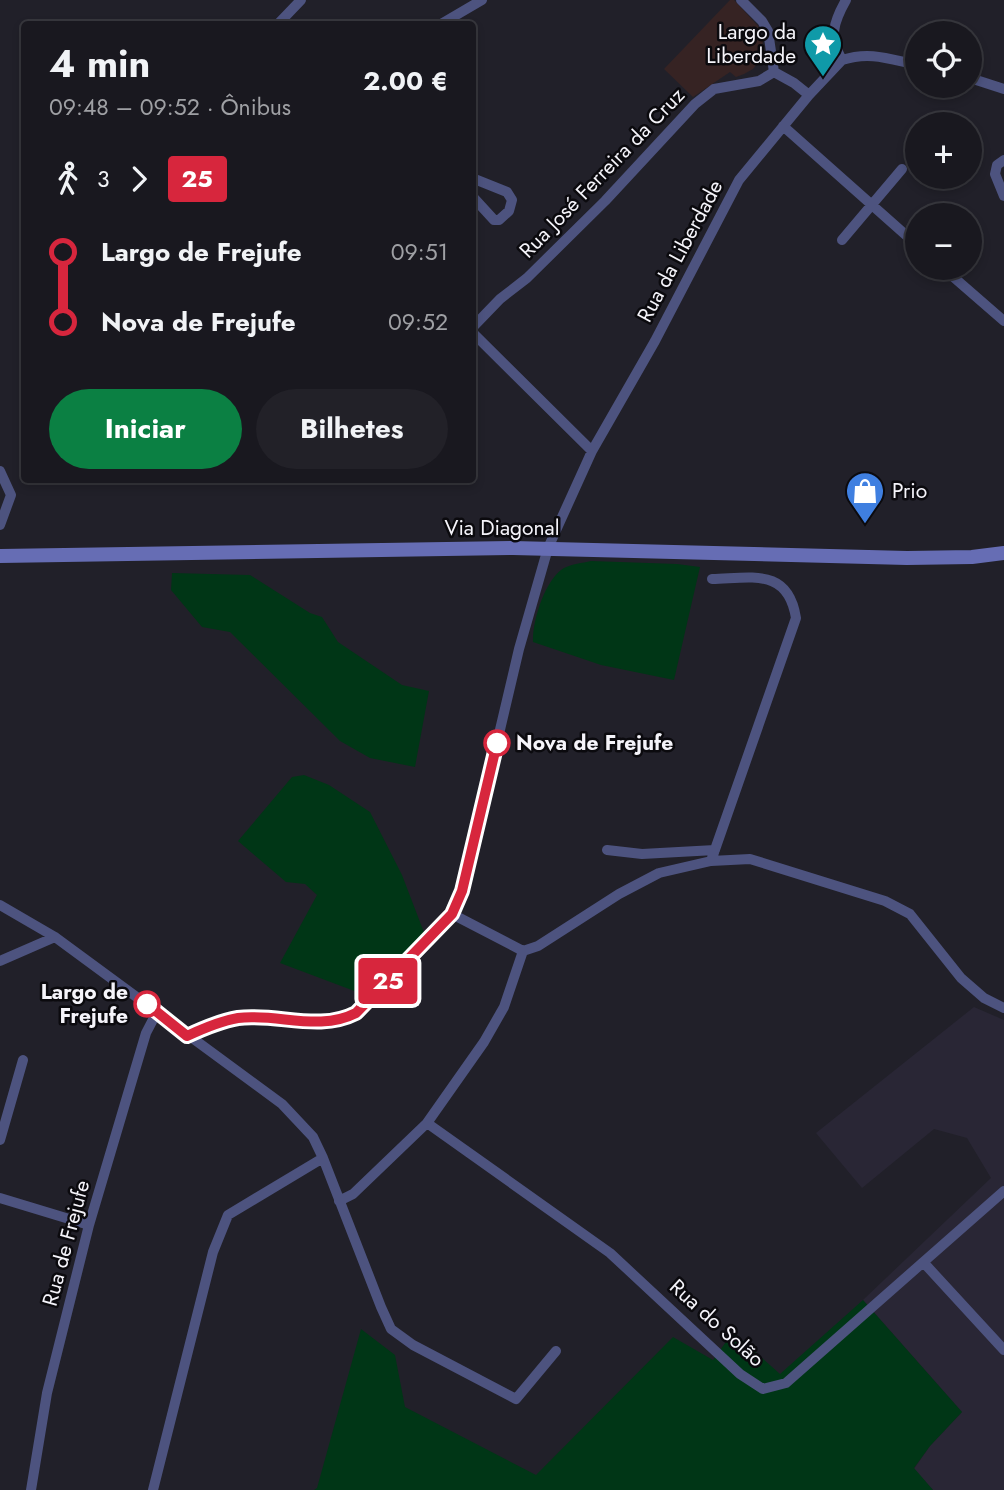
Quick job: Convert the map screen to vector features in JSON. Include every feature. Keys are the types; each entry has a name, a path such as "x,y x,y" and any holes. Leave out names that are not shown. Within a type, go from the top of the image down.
{"main road":[{"name":"Via Diagonal","path":"0,556 548,548 907,558 972,557 1004,553"}],"street":[{"path":"281,21 300,0"},
{"path":"446,21 482,0"},
{"path":"741,0 762,21 768,32 774,72 809,95"},
{"path":"846,0 834,28 834,46 842,60 858,55 905,62"},
{"name":"Rua da Liberdade","path":"452,914 462,891 519,649 548,548 592,451 739,180 809,95 842,60"},
{"name":"Rua José Ferreira da Cruz","path":"476,326 500,299 527,278 606,201 695,104 714,89 759,81 774,72"},
{"path":"982,82 1004,89"},
{"path":"783,126 905,234"},
{"path":"1004,160 997,165 995,174 1004,196"},
{"path":"842,240 902,169"},
{"path":"476,180 507,192 512,200 509,211 499,220 494,220 476,200"},
{"path":"957,280 1004,321"},
{"path":"476,334 592,451"},
{"path":"0,471 11,495 0,524"},
{"path":"710,861 796,618 793,599 781,584 755,578 712,579"},
{"path":"607,850 642,854 715,849"},
{"path":"187,1036 213,1024 240,1018 325,1022 342,1020 356,1013 452,914 523,951 538,946 618,894 659,873 710,861 750,859 885,901 910,914 961,978 984,998 1004,1008"},
{"path":"0,905 55,937 282,1104 313,1137 391,1329 413,1345 516,1399 556,1351"},
{"path":"0,961 55,937"},
{"path":"339,1201 353,1194 427,1123 484,1042 504,1007 523,951"},
{"name":"Rua de Frejufe","path":"31,1490 47,1393 89,1225 146,1034 157,1012"},
{"path":"0,1140 23,1060"},
{"name":"Rua do Solão","path":"427,1123 610,1253 740,1374 763,1389 786,1383 1004,1191"},
{"path":"153,1490 213,1252 228,1215 323,1158"},
{"path":"0,1198 89,1225"},
{"path":"924,1263 1004,1350"}],"shaded area":[{"path":"730,0 734,0 758,26 763,41 759,61 753,69 744,74 736,77 730,72 693,97 664,69"},
{"path":"974,1007 1004,1020 1004,1490 933,1490 914,1469 930,1446 962,1412 863,1300 991,1178 967,1138 934,1129 862,1188 816,1133"}],"green space":[{"path":"591,561 700,567 674,680 601,665 533,642 537,613 551,581 564,568"},
{"path":"172,573 250,575 310,613 322,617 338,642 402,685 429,691 415,767 370,758 340,741 230,632 202,627 171,590"},
{"path":"304,775 329,785 370,812 402,875 425,935 365,995 280,963 317,895 305,884 286,882 238,841 292,777"},
{"path":"863,1300 962,1412 930,1446 914,1468 933,1490 314,1490 317,1488 361,1329 395,1355 405,1407 536,1475 673,1337 713,1360 733,1332 780,1374"}],"bus line":[{"name":"25","path":"147,1004 187,1036 213,1024 240,1018 325,1022 342,1020 356,1013 452,914 462,891 497,743"}],"place":[{"name":"Largo da Liberdade","path":"823,78"},
{"name":"Prio","path":"865,525"},
{"name":"Nova de Frejufe","path":"497,743"},
{"name":"Largo de Frejufe","path":"147,1004"}]}
